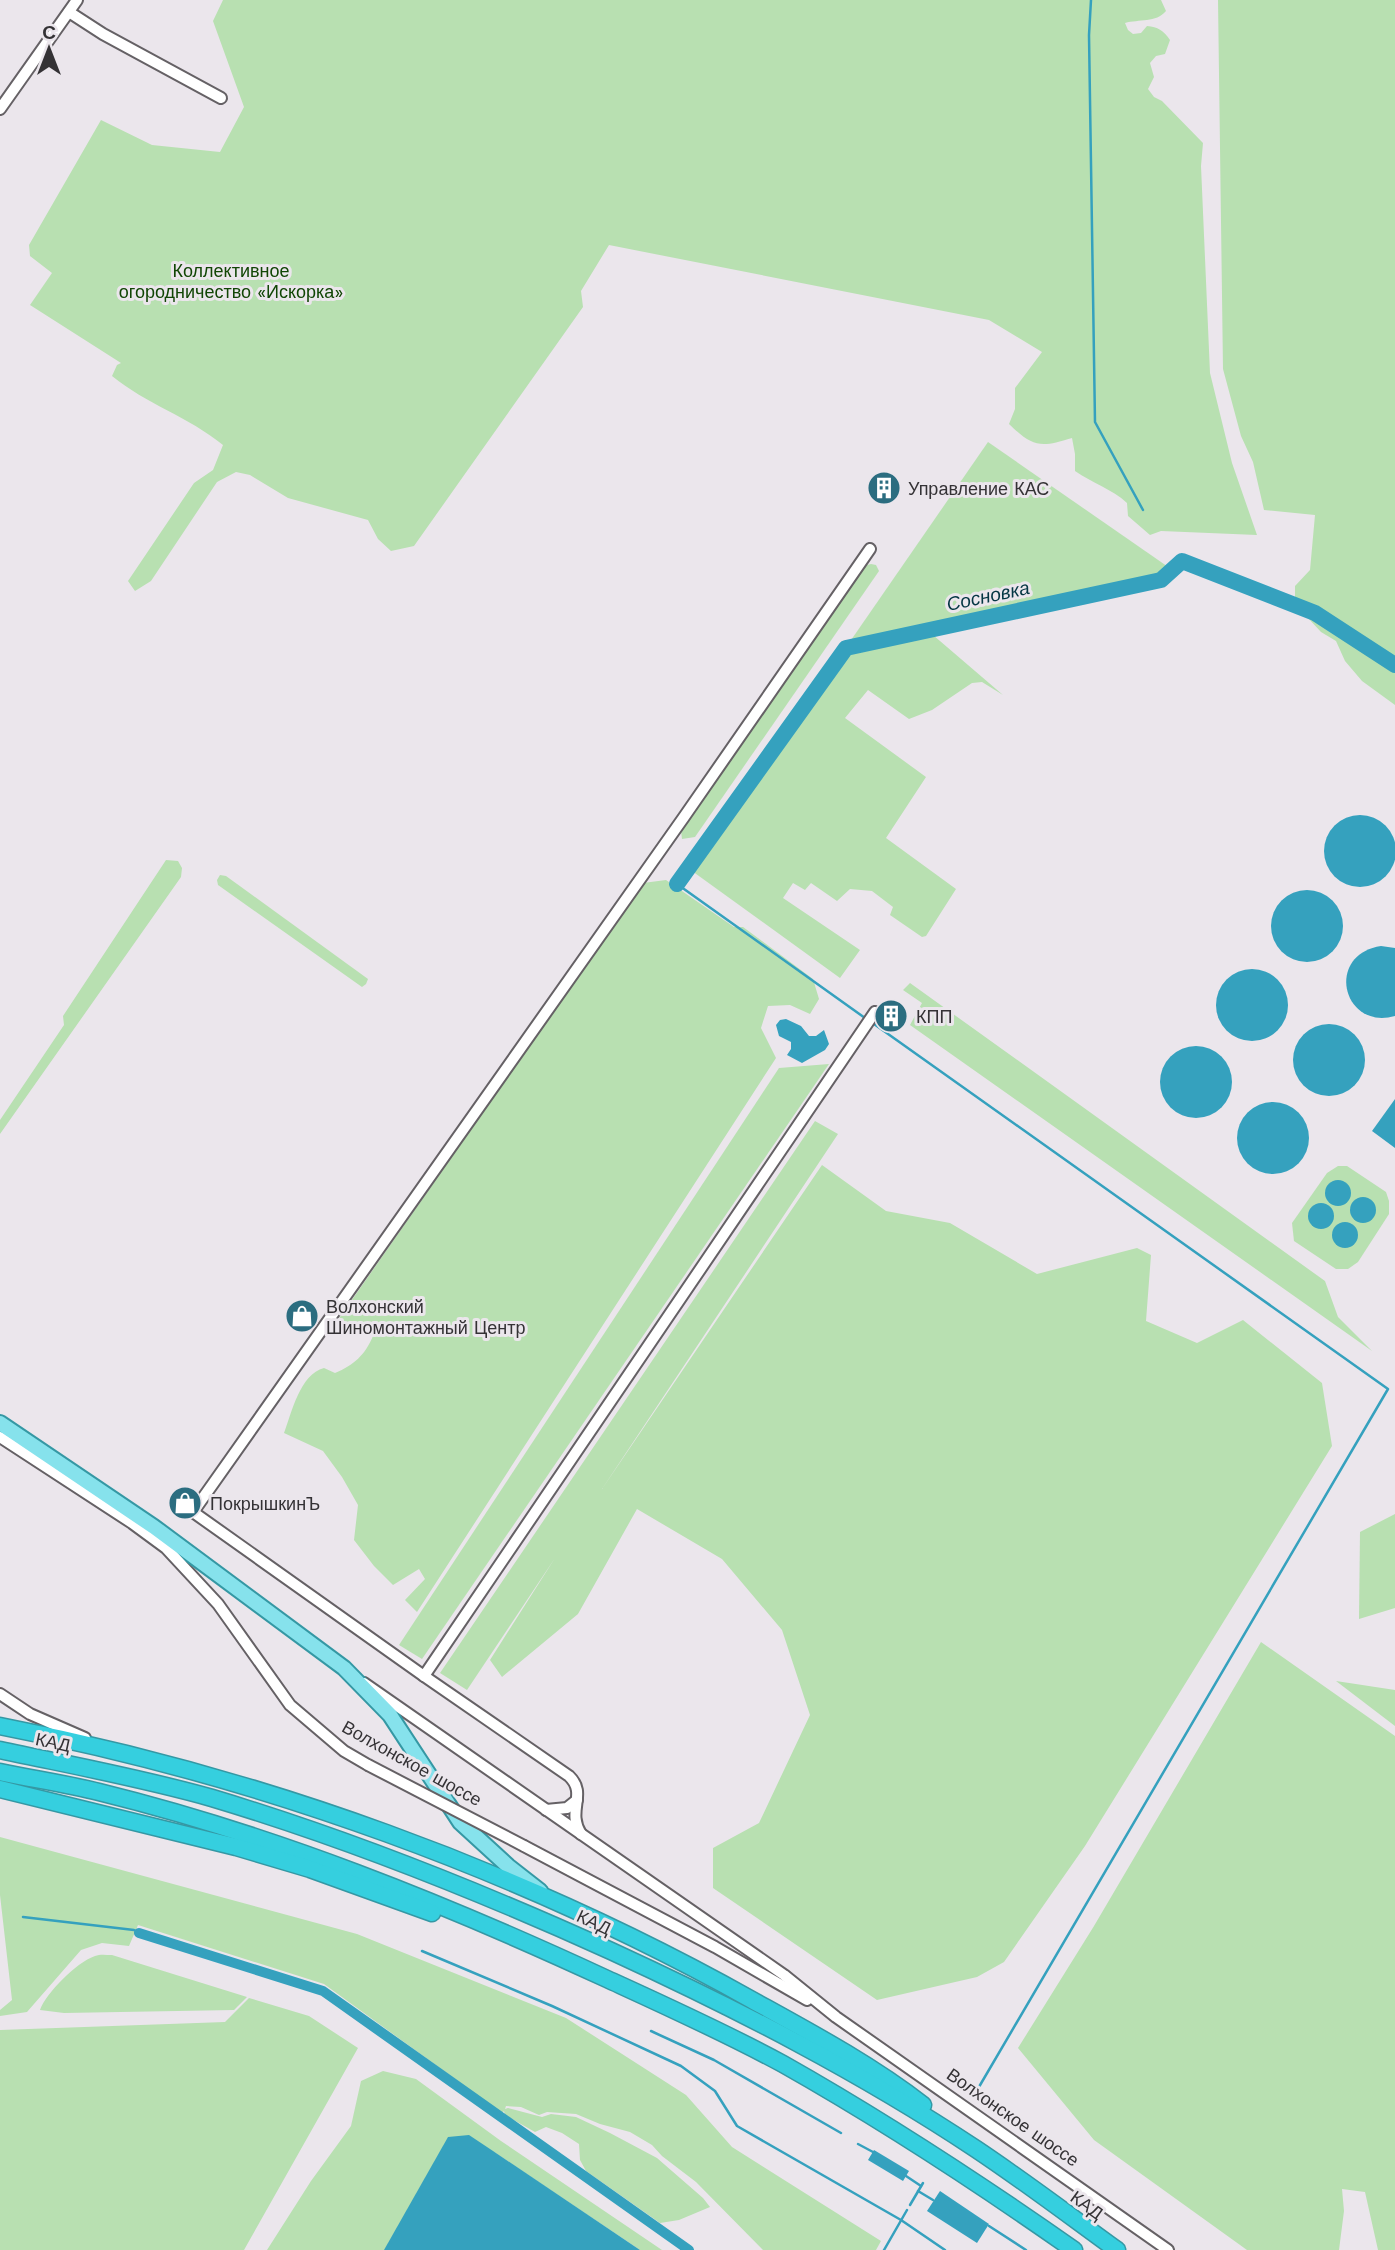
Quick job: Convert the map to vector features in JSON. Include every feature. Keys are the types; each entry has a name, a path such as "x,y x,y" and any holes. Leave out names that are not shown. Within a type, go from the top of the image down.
{"highway":[{"path":"0,1726 117,1751 215,1778 345,1820 430,1851 612,1926 685,1962 809,2032 920,2103 975,2149"},
{"name":"КАД","path":"0,1751 209,1798 373,1852 527,1913 771,2028 975,2149 1117,2250"},
{"path":"0,1772 99,1792 311,1856 352,1870 544,1950 714,2028 783,2064 961,2172 1074,2250"},
{"path":"0,1791 172,1830 310,1869 387,1899 544,1950"}],"main road":[{"name":"Волхонское шоссе","path":"0,1423 154,1527 344,1668"},
{"path":"344,1668 390,1715 460,1822 508,1866 555,1902"}],"street":[{"path":"0,109 78,0"},
{"path":"69,12 103,34 221,98"},
{"path":"581,1834 575,1824 578,1791 569,1776 193,1512 870,549"},
{"path":"424,1676 875,1012"},
{"name":"Волхонское шоссе","path":"0,1437 166,1548 218,1604 290,1705 344,1751 715,1947 836,2017"},
{"name":"Волхонское шоссе","path":"344,1668 784,1975 836,2017 1168,2250"},
{"path":"0,1695 49,1724 117,1751"},
{"path":"546,1810 567,1808 577,1800"}],"green space":[{"name":"Коллективное огородничество «Искорка»","path":"223,0 1161,0 1166,11 1162,15 1125,23 1133,34 1141,33 1147,26 1151,26 1160,30 1170,40 1165,54 1156,56 1150,63 1154,77 1148,89 1203,143 1201,166 1210,373 1232,463 1257,535 1161,531 1150,535 1128,516 1127,503 1075,471 1072,438 1044,444 1031,441 1017,432 1009,424 1015,409 1015,388 1042,352 989,320 609,245 581,291 583,307 414,546 391,551 378,539 368,520 288,498 250,475 236,472 217,482 151,581 135,591 128,581 194,483 213,470 223,445 196,426 125,386 112,376 117,365 121,363 30,305 52,273 30,256 29,245 101,120 152,145 220,152 244,107 213,21"},
{"path":"1218,0 1395,0 1395,705 1362,681 1345,661 1336,641 1321,632 1295,604 1295,586 1310,570 1315,515 1264,510 1253,462 1241,436 1223,369"},
{"path":"988,442 1174,571 849,643"},
{"path":"876,565 879,571 695,837 682,839 681,831 863,566"},
{"path":"933,635 1003,695 982,682 972,683 932,710 909,719 868,690 845,718 926,777 886,838 956,889 926,936 922,937 890,915 893,907 872,891 850,889 837,901 811,883 805,890 793,883 783,898 860,950 840,978 692,871 845,655"},
{"path":"166,860 178,861 182,868 181,877 0,1134 0,1120 64,1025 63,1016"},
{"path":"220,875 226,876 368,979 366,984 362,987 218,885"},
{"path":"666,880 734,927 743,927 813,979 819,999 810,1014 790,1005 768,1006 761,1028 776,1058 417,1612 405,1600 425,1579 419,1569 393,1585 374,1566 354,1540 358,1505 342,1477 323,1451 284,1433 298,1395 309,1378 324,1368 335,1373 348,1367 358,1359 373,1336 354,1334 333,1337 333,1327 643,883"},
{"path":"910,983 1325,1281 1338,1317 1372,1351 910,1025 922,1003 903,990"},
{"path":"829,1064 422,1659 399,1645 779,1068"},
{"path":"815,1121 838,1134 602,1489 822,1165 886,1211 950,1223 1037,1274 1137,1248 1151,1255 1146,1321 1197,1343 1243,1320 1322,1383 1332,1446 1085,1846 1004,1962 977,1977 877,2000 713,1888 713,1848 759,1823 810,1715 782,1630 722,1559 637,1509 578,1614 502,1677 490,1660 555,1558 467,1690 440,1673"},
{"path":"1338,1166 1347,1166 1386,1192 1389,1201 1389,1214 1358,1262 1348,1269 1336,1269 1294,1241 1292,1223 1327,1173"},
{"path":"1395,1514 1395,1608 1359,1619 1360,1532"},
{"path":"1261,1642 1395,1736 1395,2250 1378,2250 1365,2192 1342,2189 1344,2211 1339,2250 1247,2250 1094,2140 1018,2048 1094,1926"},
{"path":"1336,1681 1395,1690 1395,1726"},
{"path":"0,1837 357,1934 566,2018 686,2095 732,2147 881,2241 876,2250 763,2250 696,2182 652,2145 630,2132 576,2114 547,2112 539,2115 521,2107 506,2106 505,2109 542,2117 551,2114 576,2117 610,2133 657,2158 710,2207 679,2220 660,2223 586,2171 580,2160 579,2144 546,2127 535,2132 505,2115 504,2111 502,2113 324,1984 138,1925 129,1946 102,1943 81,1950 27,2012 0,2016 0,2010 12,2000 0,1895"},
{"path":"97,1955 112,1955 247,1997 234,2010 64,2013 40,2010 55,1987 71,1971"},
{"path":"249,1998 309,2016 358,2048 244,2250 0,2250 0,2030 225,2022"},
{"path":"383,2071 416,2079 501,2141 662,2250 640,2250 494,2152 433,2250 267,2250 311,2181 351,2126 361,2081"}],"water":[{"path":"1360,815 1374,818 1386,825 1393,837 1396,851 1393,865 1386,877 1374,884 1360,887 1346,884 1334,877 1327,865 1324,851 1327,837 1334,825 1346,818"},
{"path":"1300,890 1314,890 1333,900 1343,919 1343,933 1333,952 1314,962 1300,962 1281,952 1271,933 1271,919 1281,900"},
{"path":"1381,946 1395,948 1395,1016 1377,1018 1363,1013 1353,1003 1347,990 1347,976 1352,963 1363,952"},
{"path":"1245,969 1259,969 1278,979 1288,998 1288,1012 1278,1031 1259,1041 1245,1041 1226,1031 1216,1012 1216,998 1226,979"},
{"path":"786,1019 801,1026 809,1036 816,1036 824,1030 829,1044 825,1050 802,1063 787,1055 791,1042 779,1036 776,1025 780,1020"},
{"path":"1322,1024 1336,1024 1355,1034 1365,1053 1365,1067 1355,1086 1336,1096 1322,1096 1303,1086 1293,1067 1293,1053 1303,1034"},
{"path":"1189,1046 1203,1046 1222,1056 1232,1075 1232,1089 1222,1108 1203,1118 1189,1118 1170,1108 1160,1089 1160,1075 1170,1056"},
{"path":"1395,1099 1395,1148 1372,1131"},
{"path":"1266,1102 1280,1102 1299,1112 1309,1131 1309,1145 1299,1164 1280,1174 1266,1174 1247,1164 1237,1145 1237,1131 1247,1112"},
{"path":"1338,1180 1347,1184 1351,1193 1347,1202 1338,1206 1329,1202 1325,1193 1329,1184"},
{"path":"1363,1197 1372,1201 1376,1210 1372,1219 1363,1223 1354,1219 1350,1210 1354,1201"},
{"path":"1321,1203 1330,1207 1334,1216 1330,1225 1321,1229 1312,1225 1308,1216 1312,1207"},
{"path":"1345,1222 1354,1226 1358,1235 1354,1244 1345,1248 1336,1244 1332,1235 1336,1226"},
{"path":"469,2135 640,2250 384,2250 448,2137"},
{"path":"874,2150 909,2171 903,2181 868,2160"},
{"path":"940,2191 989,2224 977,2243 927,2211"}],"waterway":[{"path":"1091,0 1089,35 1095,422 1143,510"},
{"name":"Сосновка","path":"677,884 846,648 1161,580 1182,561 1315,613 1395,665"},
{"path":"677,884 865,1018"},
{"path":"874,1024 1388,1389 976,2092"},
{"path":"23,1917 134,1930 139,1933"},
{"path":"139,1933 323,1991 689,2250"},
{"path":"422,1951 552,2006 681,2066 715,2091 737,2126 901,2220 945,2250"},
{"path":"651,2031 714,2060 841,2133"},
{"path":"858,2144 873,2152"},
{"path":"906,2176 921,2186"},
{"path":"910,2205 923,2183"},
{"path":"918,2191 933,2200"},
{"path":"884,2250 907,2210"},
{"path":"989,2226 1026,2250"}],"place":[{"name":"Управление КАС","path":"884,488"},
{"name":"КПП","path":"891,1016"},
{"name":"Волхонский Шиномонтажный Центр","path":"302,1316"},
{"name":"ПокрышкинЪ","path":"185,1503"}]}
